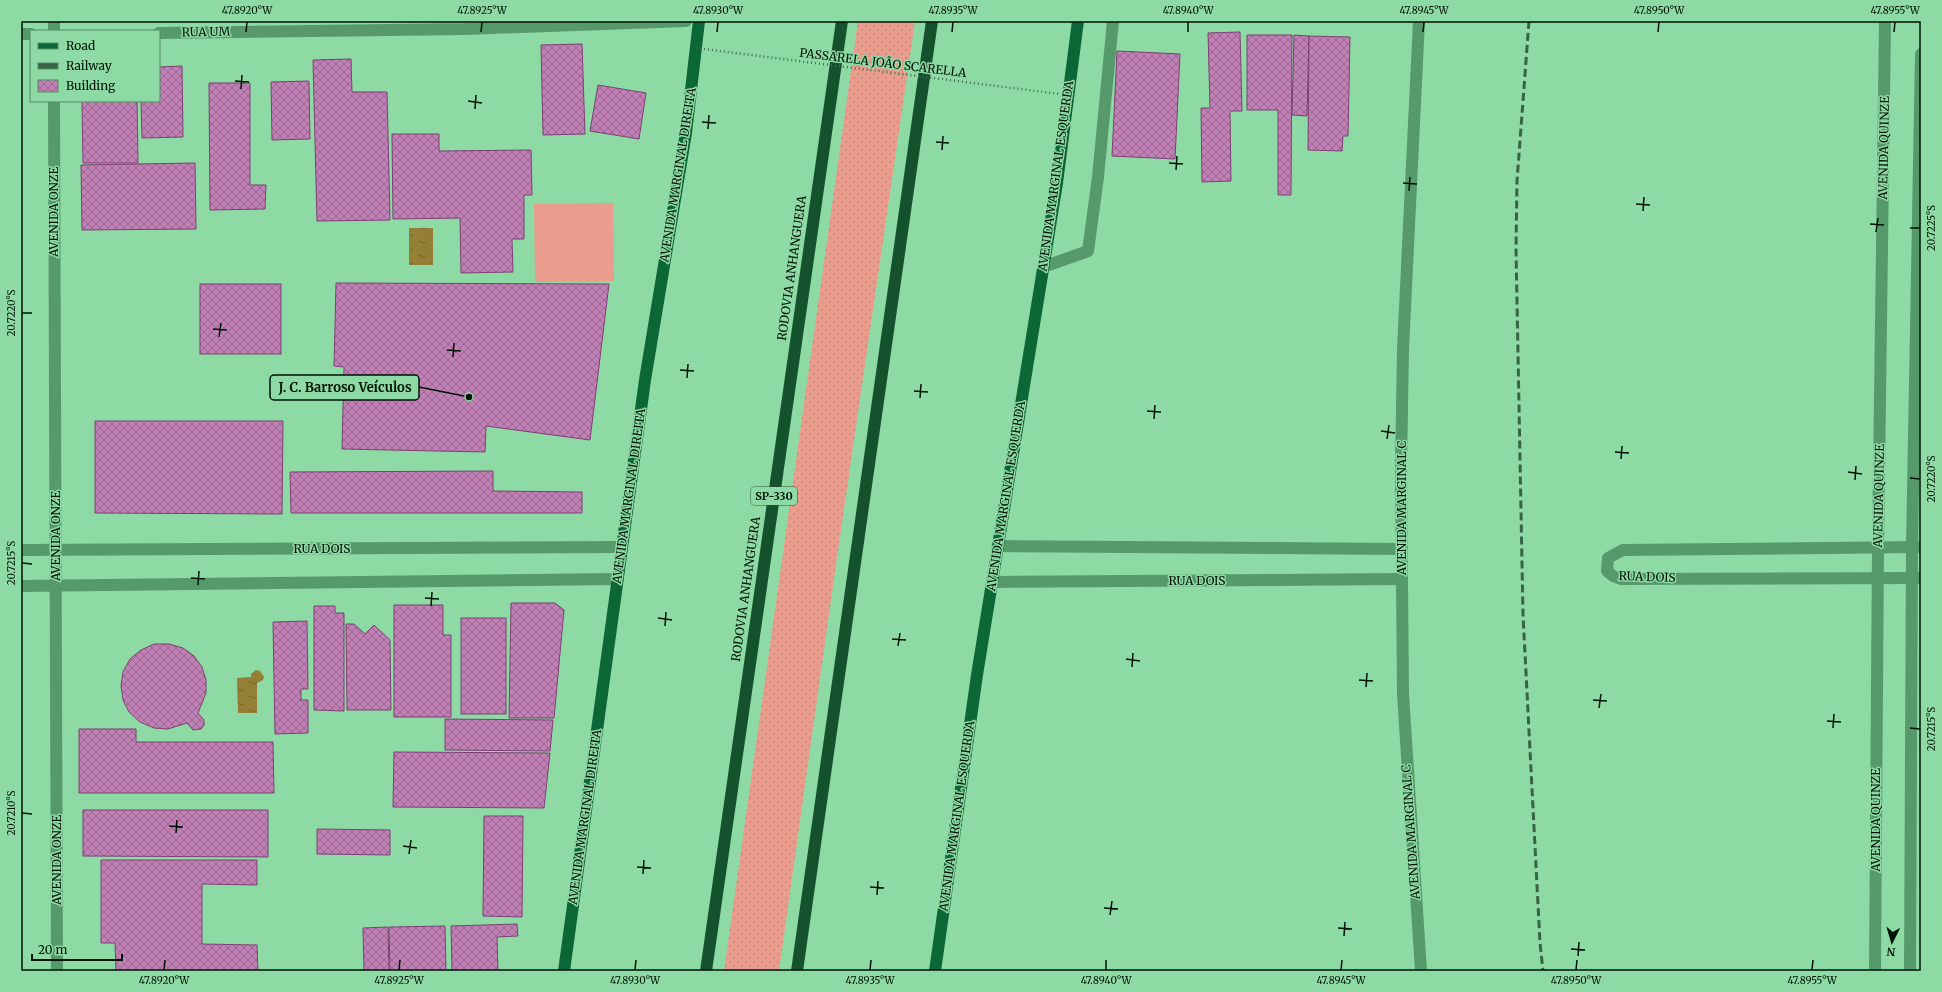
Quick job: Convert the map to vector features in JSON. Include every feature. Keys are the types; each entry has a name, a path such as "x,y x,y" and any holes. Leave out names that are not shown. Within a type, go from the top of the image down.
{"highway":[{"name":"RODOVIA ANHANGUERA","path":"706,971 842,21"},
{"path":"796,971 932,21"}],"main road":[{"name":"AVENIDA MARGINAL DIREITA","path":"564,971 645,380 686,133 699,21"},
{"name":"AVENIDA MARGINAL ESQUERDA","path":"935,971 977,675 1043,267 1078,21"}],"street":[{"name":"RUA UM","path":"160,33 686,21"},
{"path":"1043,267 1088,251 1098,177 1113,21"},
{"name":"AVENIDA MARGINAL C","path":"1419,21 1403,349 1402,579 1403,694 1421,971"},
{"name":"AVENIDA QUINZE","path":"1875,971 1878,548 1885,21"},
{"path":"1910,971 1917,578 1916,547 1921,54"},
{"name":"AVENIDA ONZE","path":"54,102 57,971"},
{"path":"998,546 1402,549"},
{"name":"RUA DOIS","path":"21,550 622,547"},
{"name":"RUA DOIS","path":"1916,547 1623,550 1608,558 1607,565 1608,571 1613,576 1621,579 1917,578"},
{"path":"21,586 618,579"},
{"name":"RUA DOIS","path":"992,582 1402,579"}],"path":[{"name":"PASSARELA JOÃO SCARELLA","path":"696,48 1068,95"}],"shaded area":[{"path":"858,21 915,21 837,557 779,971 724,971"},
{"path":"613,203 614,281 535,282 534,204"}],"water":[{"path":"409,228 433,228 433,265 409,265"},
{"path":"256,670 260,671 264,677 263,680 257,683 257,713 238,713 237,678 251,677 251,674"}],"building":[{"path":"1240,32 1242,111 1230,111 1231,181 1202,182 1201,108 1210,108 1208,33"},
{"path":"1247,35 1292,35 1291,195 1278,195 1278,110 1247,110"},
{"path":"1294,35 1309,36 1307,116 1292,115"},
{"path":"1309,36 1350,37 1348,136 1343,136 1342,151 1308,150"},
{"path":"582,44 585,134 543,135 541,45"},
{"path":"1117,51 1180,54 1175,159 1112,156"},
{"path":"351,59 352,92 387,92 390,220 317,221 313,60"},
{"path":"182,66 183,137 142,138 141,102 160,102 160,67"},
{"path":"309,81 310,139 272,140 271,82"},
{"path":"209,83 250,83 250,185 266,185 265,209 210,210"},
{"path":"598,85 646,93 639,139 590,131"},
{"path":"82,102 137,102 138,163 83,163"},
{"path":"392,134 439,134 439,151 531,150 532,195 524,195 524,239 512,239 513,272 461,273 460,218 393,219"},
{"path":"195,163 196,229 82,230 81,165"},
{"path":"336,283 609,284 590,440 486,426 485,452 342,449 344,367 334,366"},
{"path":"200,284 281,284 281,354 200,354"},
{"path":"95,421 283,421 282,514 95,513"},
{"path":"493,471 493,491 582,492 582,513 291,513 290,472"},
{"path":"511,603 555,603 564,610 554,718 509,718"},
{"path":"394,605 443,605 443,635 451,635 451,717 394,717"},
{"path":"314,606 335,606 335,613 344,613 344,711 314,710"},
{"path":"461,618 506,618 506,714 461,714"},
{"path":"307,621 308,689 301,689 301,700 308,700 308,733 275,734 273,622"},
{"path":"346,624 354,624 365,634 374,625 390,640 391,710 347,710"},
{"path":"154,644 169,644 183,648 194,656 202,667 206,680 206,693 198,713 204,720 204,725 201,729 193,730 187,723 168,729 154,728 140,722 129,712 123,700 121,686 123,672 130,659 141,650"},
{"path":"445,719 553,720 550,751 445,750"},
{"path":"79,729 136,729 136,742 273,742 274,793 79,793"},
{"path":"394,752 550,753 544,808 393,807"},
{"path":"83,810 268,810 268,857 83,856"},
{"path":"484,816 523,816 522,917 483,916"},
{"path":"317,829 390,830 390,855 317,854"},
{"path":"101,860 257,860 257,885 202,884 202,944 257,945 258,971 116,971 115,943 101,943"},
{"path":"517,924 518,936 497,937 498,971 452,971 451,926"},
{"path":"445,926 446,971 390,971 389,927"},
{"path":"388,927 389,971 364,971 363,928"}],"railway":[{"path":"1529,21 1517,181 1516,249 1523,615 1540,943 1543,971"}],"place":[{"name":"J. C. Barroso Veículos","path":"469,397"}]}
